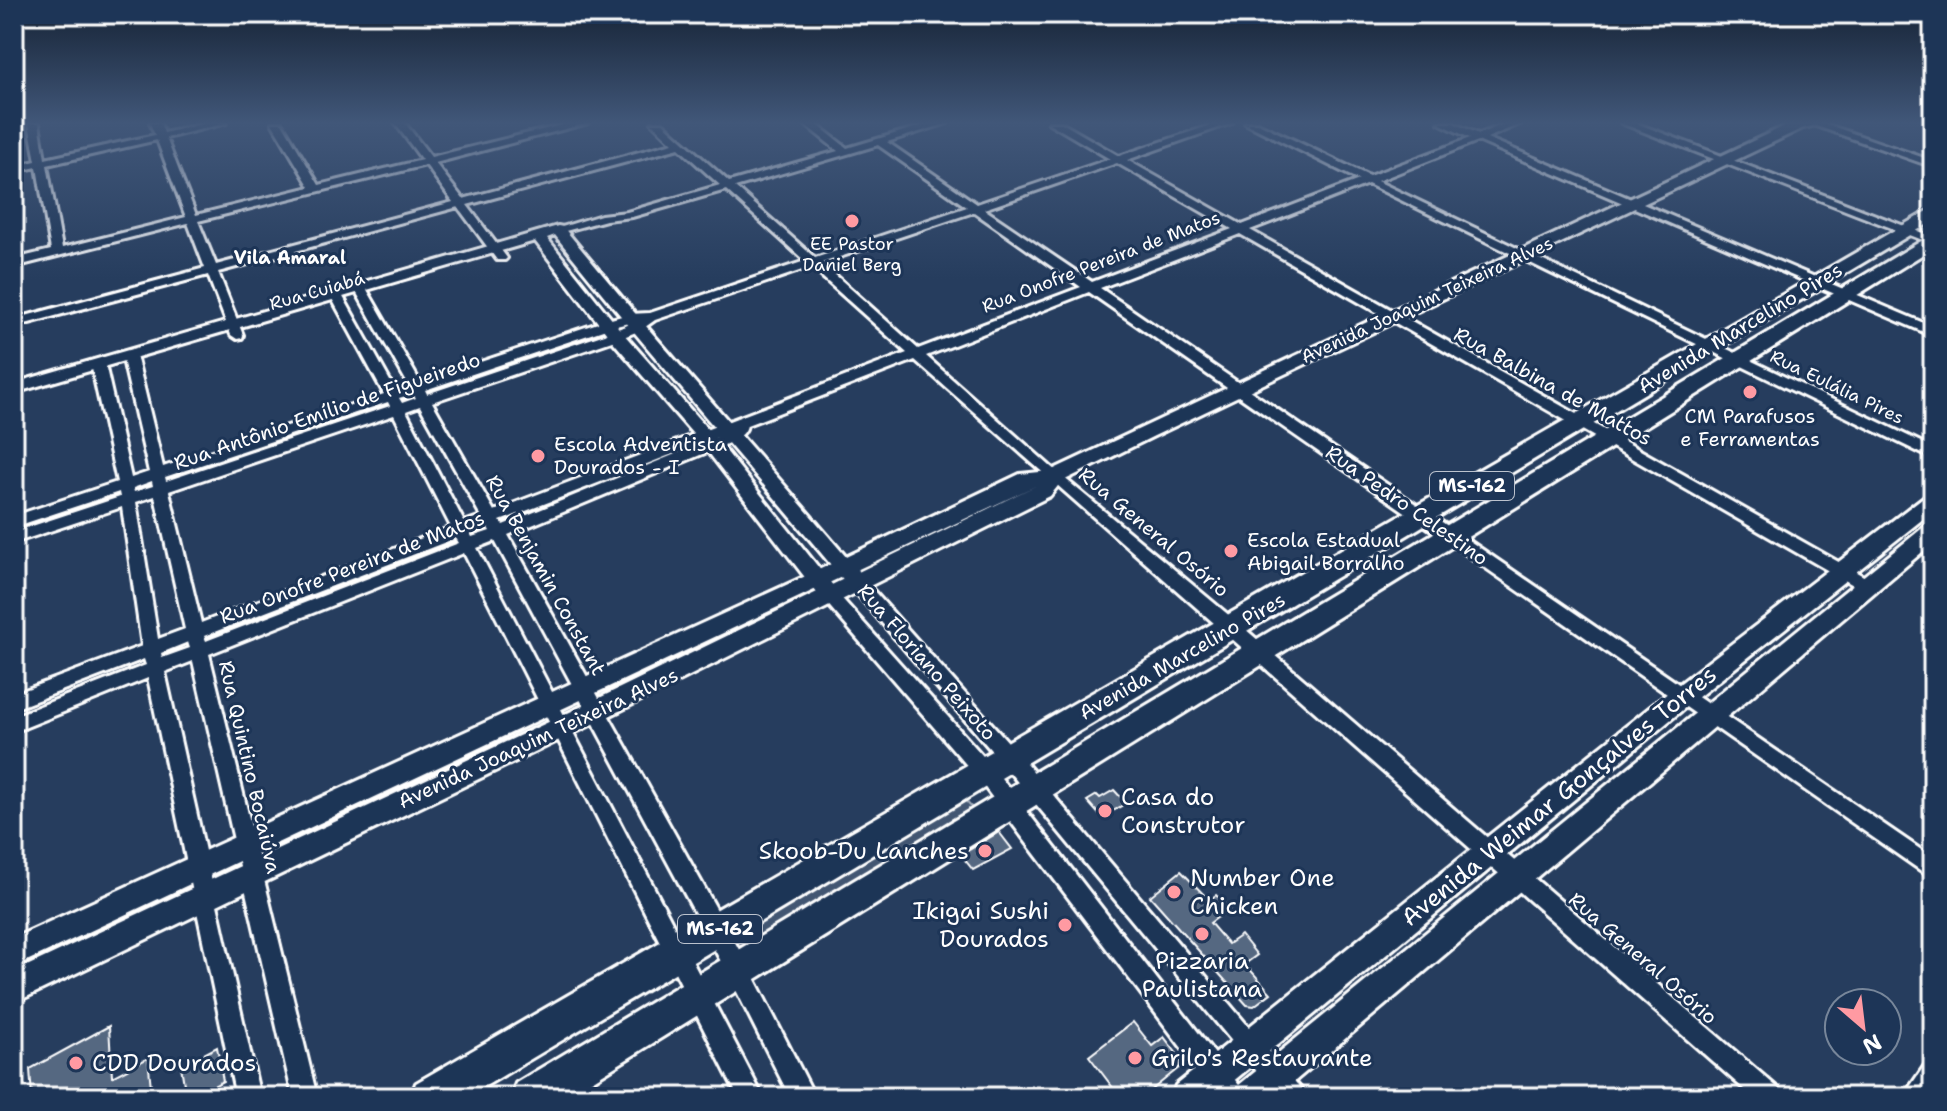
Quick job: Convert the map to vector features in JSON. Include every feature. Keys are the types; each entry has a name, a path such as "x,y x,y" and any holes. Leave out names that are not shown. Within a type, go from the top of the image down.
{"main road":[{"name":"Avenida Joaquim Teixeira Alves","path":"14,953 247,845 555,716 851,576 1043,491 1054,477 1237,388 1699,175"},
{"name":"Avenida Marcelino Pires","path":"430,1097 1579,424 1933,213"},
{"name":"Avenida Marcelino Pires","path":"530,1097 1932,241"},
{"name":"Avenida Weimar Gonçalves Torres","path":"1188,1097 1225,1086 1248,1046 1683,695 1933,500"},
{"name":"Avenida Weimar Gonçalves Torres","path":"1273,1090 1518,878 1933,531"},
{"name":"Avenida Joaquim Teixeira Alves","path":"14,988 207,897 555,716"}],"street":[{"path":"43,175 57,252"},
{"path":"174,175 235,330"},
{"path":"308,175 316,189"},
{"path":"14,263 373,175"},
{"path":"439,175 497,253"},
{"path":"14,323 565,175"},
{"name":"Rua General Osório","path":"714,175 1054,477 1259,651 1771,1097"},
{"name":"Rua Cuiabá","path":"14,400 100,369 561,234 613,225 628,215 765,175"},
{"name":"Rua Pedro Celestino","path":"926,175 1713,715 1933,870"},
{"name":"Rua Antônio Emílio de Figueiredo","path":"14,522 126,492 1072,175"},
{"name":"Rua Balbina de Mattos","path":"1142,175 1868,586"},
{"name":"Rua Eulália Pires","path":"1361,175 1933,454"},
{"name":"Rua Onofre Pereira de Matos","path":"14,724 198,640 464,536 499,533 735,428 1381,175"},
{"path":"1566,175 1933,332"},
{"path":"1759,175 1932,241"},
{"name":"Rua Floriano Peixoto","path":"561,234 735,428 851,576 1022,798 1225,1086"},
{"name":"Rua Floriano Peixoto","path":"542,240 612,330 708,440 823,589 996,764 1022,798 1248,1046 1273,1090"},
{"name":"Rua Benjamin Constant","path":"363,293 499,533 739,972 803,1097"},
{"path":"339,300 701,994 751,1097"},
{"name":"Rua Quintino Bocaiúva","path":"131,360 305,1097"},
{"path":"100,369 126,492 154,658 248,1097"},
{"name":"Rua Cuiabá","path":"14,388 100,369"},
{"name":"Rua Onofre Pereira de Matos","path":"464,536 489,516 708,440"},
{"name":"Rua Antônio Emílio de Figueiredo","path":"14,538 126,492"},
{"name":"Rua Onofre Pereira de Matos","path":"14,702 154,658"},
{"path":"1915,1097 1933,1073"}],"shaded area":[{"path":"964,799 972,808 743,949 735,936"}],"building":[{"name":"Casa do Construtor","path":"1114,790 1126,803 1102,818 1087,801"},
{"name":"Skoob-Du Lanches","path":"999,832 1012,849 973,870 961,855"},
{"path":"1181,871 1209,900 1216,895 1229,909 1210,923 1228,944 1241,935 1257,955 1245,964 1271,993 1254,1006 1247,1005 1150,896"},
{"name":"Grilo's Restaurante","path":"1133,1022 1152,1046 1164,1037 1181,1059 1180,1067 1143,1097 1120,1097 1089,1056"},
{"name":"CDD Dourados","path":"109,1026 112,1077 148,1058 152,1097 32,1097 30,1069"},
{"path":"217,1047 223,1081 193,1097 186,1097 181,1066"}],"place":[{"name":"EE Pastor Daniel Berg","path":"852,221"},
{"name":"CM Parafusos e Ferramentas","path":"1750,392"},
{"name":"Escola Adventista Dourados - I","path":"538,456"},
{"name":"Escola Estadual Abigail Borralho","path":"1231,551"},
{"name":"Casa do Construtor","path":"1105,811"},
{"name":"Skoob-Du Lanches","path":"985,851"},
{"name":"Number One Chicken","path":"1174,892"},
{"name":"Ikigai Sushi Dourados","path":"1065,925"},
{"name":"Pizzaria Paulistana","path":"1202,934"},
{"name":"Grilo's Restaurante","path":"1135,1058"},
{"name":"CDD Dourados","path":"76,1063"}],"district":[{"name":"Vila Amaral","path":"290,258"}]}
